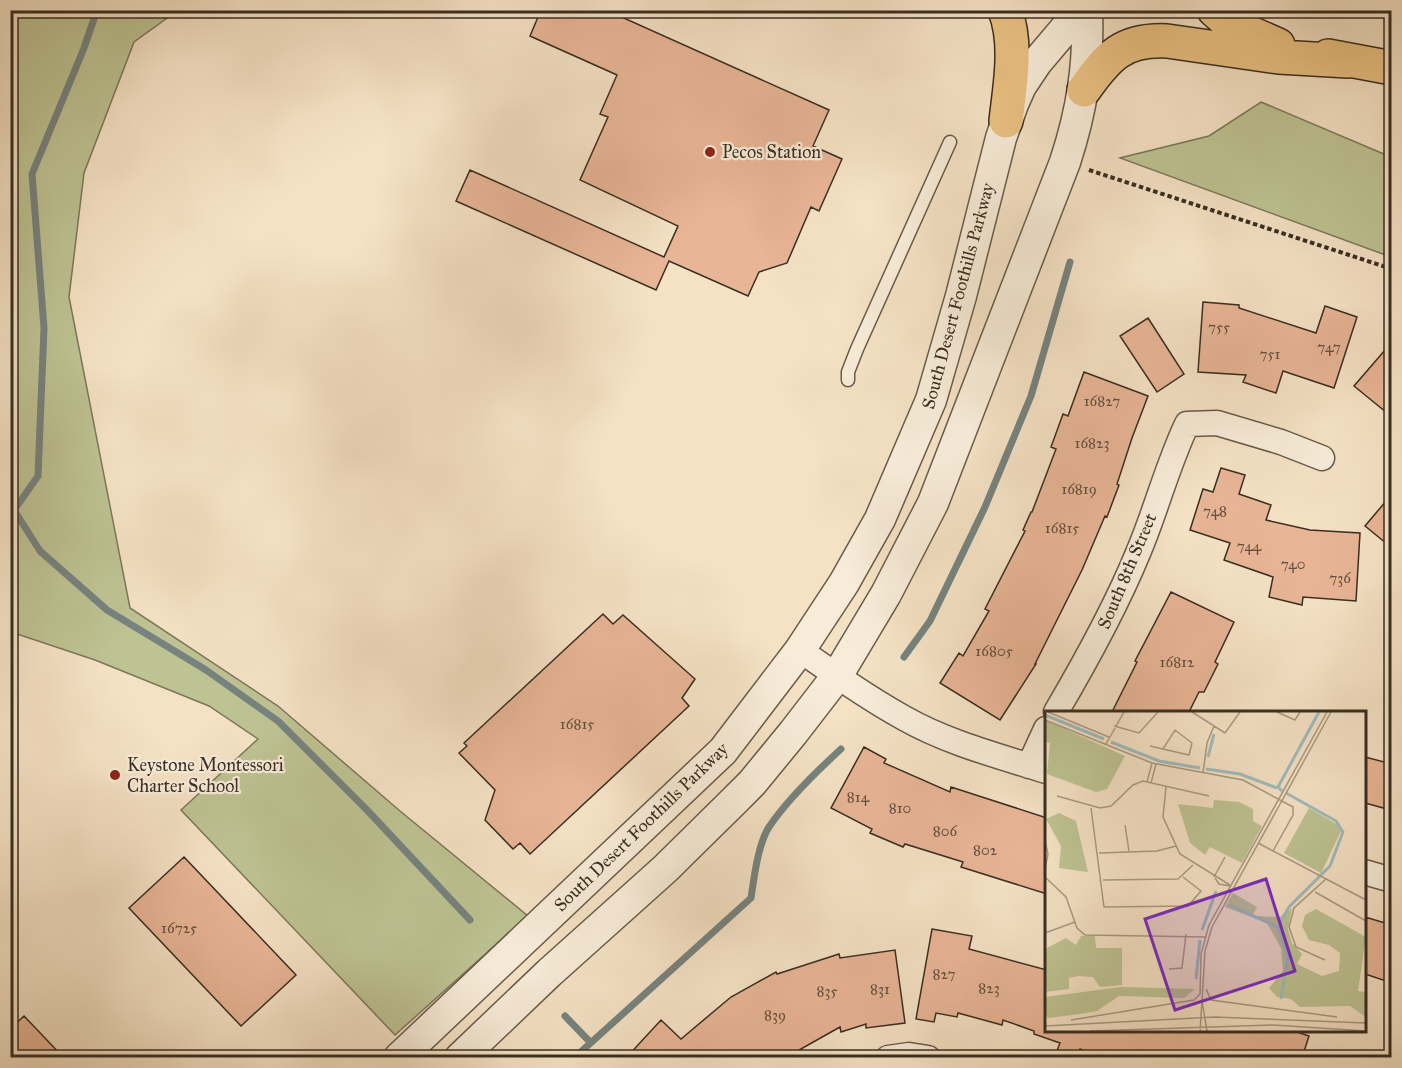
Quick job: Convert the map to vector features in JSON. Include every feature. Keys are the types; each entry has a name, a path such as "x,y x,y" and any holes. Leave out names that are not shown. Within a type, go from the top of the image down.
{"highway":[{"path":"1005,10 1012,33 1006,121"},
{"path":"1214,10 1230,24 1273,44 1348,61 1392,68"},
{"path":"1084,90 1113,54 1136,42 1149,40 1280,57 1348,61"}],"street":[{"name":"South Desert Foothills Parkway","path":"399,1058 723,751 800,650 844,583 868,542 932,400 1006,121 1021,86 1029,74 1081,10"},
{"path":"459,1058 665,869 744,792 837,676 878,609 933,503 1065,162 1076,130 1084,90 1088,46 1087,10"},
{"name":"South 8th Street","path":"1057,711 1088,658 1138,553 1173,452 1186,424 1217,423 1281,442 1322,458"},
{"path":"800,650 896,713 945,738 1038,769 1045,738"},
{"path":"1366,872 1392,880"},
{"path":"888,1058 909,1055 928,1058"}],"lane":[{"path":"848,380 848,372 857,349 951,142"}],"path":[{"path":"1065,162 1392,269"}],"green space":[{"path":"11,11 177,11 134,42 84,173 69,297 130,608 278,706 400,811 528,916 395,1035 181,810 258,739 209,706 95,660 11,632"},
{"path":"1261,102 1391,157 1391,257 1120,158 1209,136"}],"building":[{"name":"Pecos Station","path":"541,10 606,10 829,110 813,146 842,159 819,211 811,207 787,263 759,272 748,296 669,261 656,290 456,201 470,170 664,257 678,226 580,180 608,117 600,114 617,75 530,36"},
{"path":"1203,302 1239,305 1239,308 1316,333 1325,306 1357,317 1334,388 1283,371 1276,393 1243,382 1246,375 1198,372"},
{"path":"1148,318 1184,374 1157,392 1120,336"},
{"path":"1392,342 1392,417 1354,386"},
{"path":"1084,372 1148,396 1107,517 1105,516 1082,570 1036,664 1000,720 940,683 959,653 963,656 989,611 985,609 1025,531 1023,530 1056,449 1051,447 1063,414 1068,416"},
{"path":"1221,468 1245,475 1239,494 1271,505 1266,520 1310,530 1360,533 1356,601 1303,597 1302,605 1269,597 1273,577 1224,560 1230,543 1190,530 1203,489 1213,492"},
{"path":"1392,494 1392,548 1365,526"},
{"path":"1171,592 1234,622 1215,662 1218,664 1204,692 1199,692 1190,711 1112,711 1137,662 1135,661"},
{"path":"603,614 613,624 623,615 695,679 682,698 689,706 530,854 520,843 513,849 485,820 495,790 459,753 467,746 464,743"},
{"path":"864,747 886,759 884,763 950,792 951,787 1045,817 1045,893 961,867 963,862 905,844 903,847 870,833 872,829 831,808"},
{"path":"1366,757 1392,764 1392,795 1387,809 1366,803"},
{"path":"184,857 296,975 241,1026 129,908"},
{"path":"1366,917 1392,925 1392,983 1366,974"},
{"path":"932,929 972,936 969,949 1045,969 1045,1032 1297,1032 1309,1036 1302,1058 1105,1058 1080,1049 1078,1058 1069,1058 1056,1053 1060,1043 1003,1020 1002,1025 958,1013 957,1017 936,1013 934,1022 916,1019"},
{"path":"895,950 905,1023 866,1028 866,1024 841,1032 840,1027 785,1058 626,1058 661,1020 681,1039 731,997 776,972 777,974 839,954 840,958"},
{"path":"24,1016 64,1058 10,1058 10,1029"}],"waterway":[{"path":"10,516 38,476 44,328 32,174 84,48 97,10"},
{"path":"904,657 930,621 985,507 1031,396 1070,262"},
{"path":"14,510 40,551 107,610 206,670 278,721 367,810 470,920"},
{"path":"574,1058 751,898 759,852 769,827 793,796 841,749"},
{"path":"565,1016 590,1042"}],"place":[{"name":"Pecos Station","path":"710,152"},
{"name":"Keystone Montessori Charter School","path":"115,775"}]}
